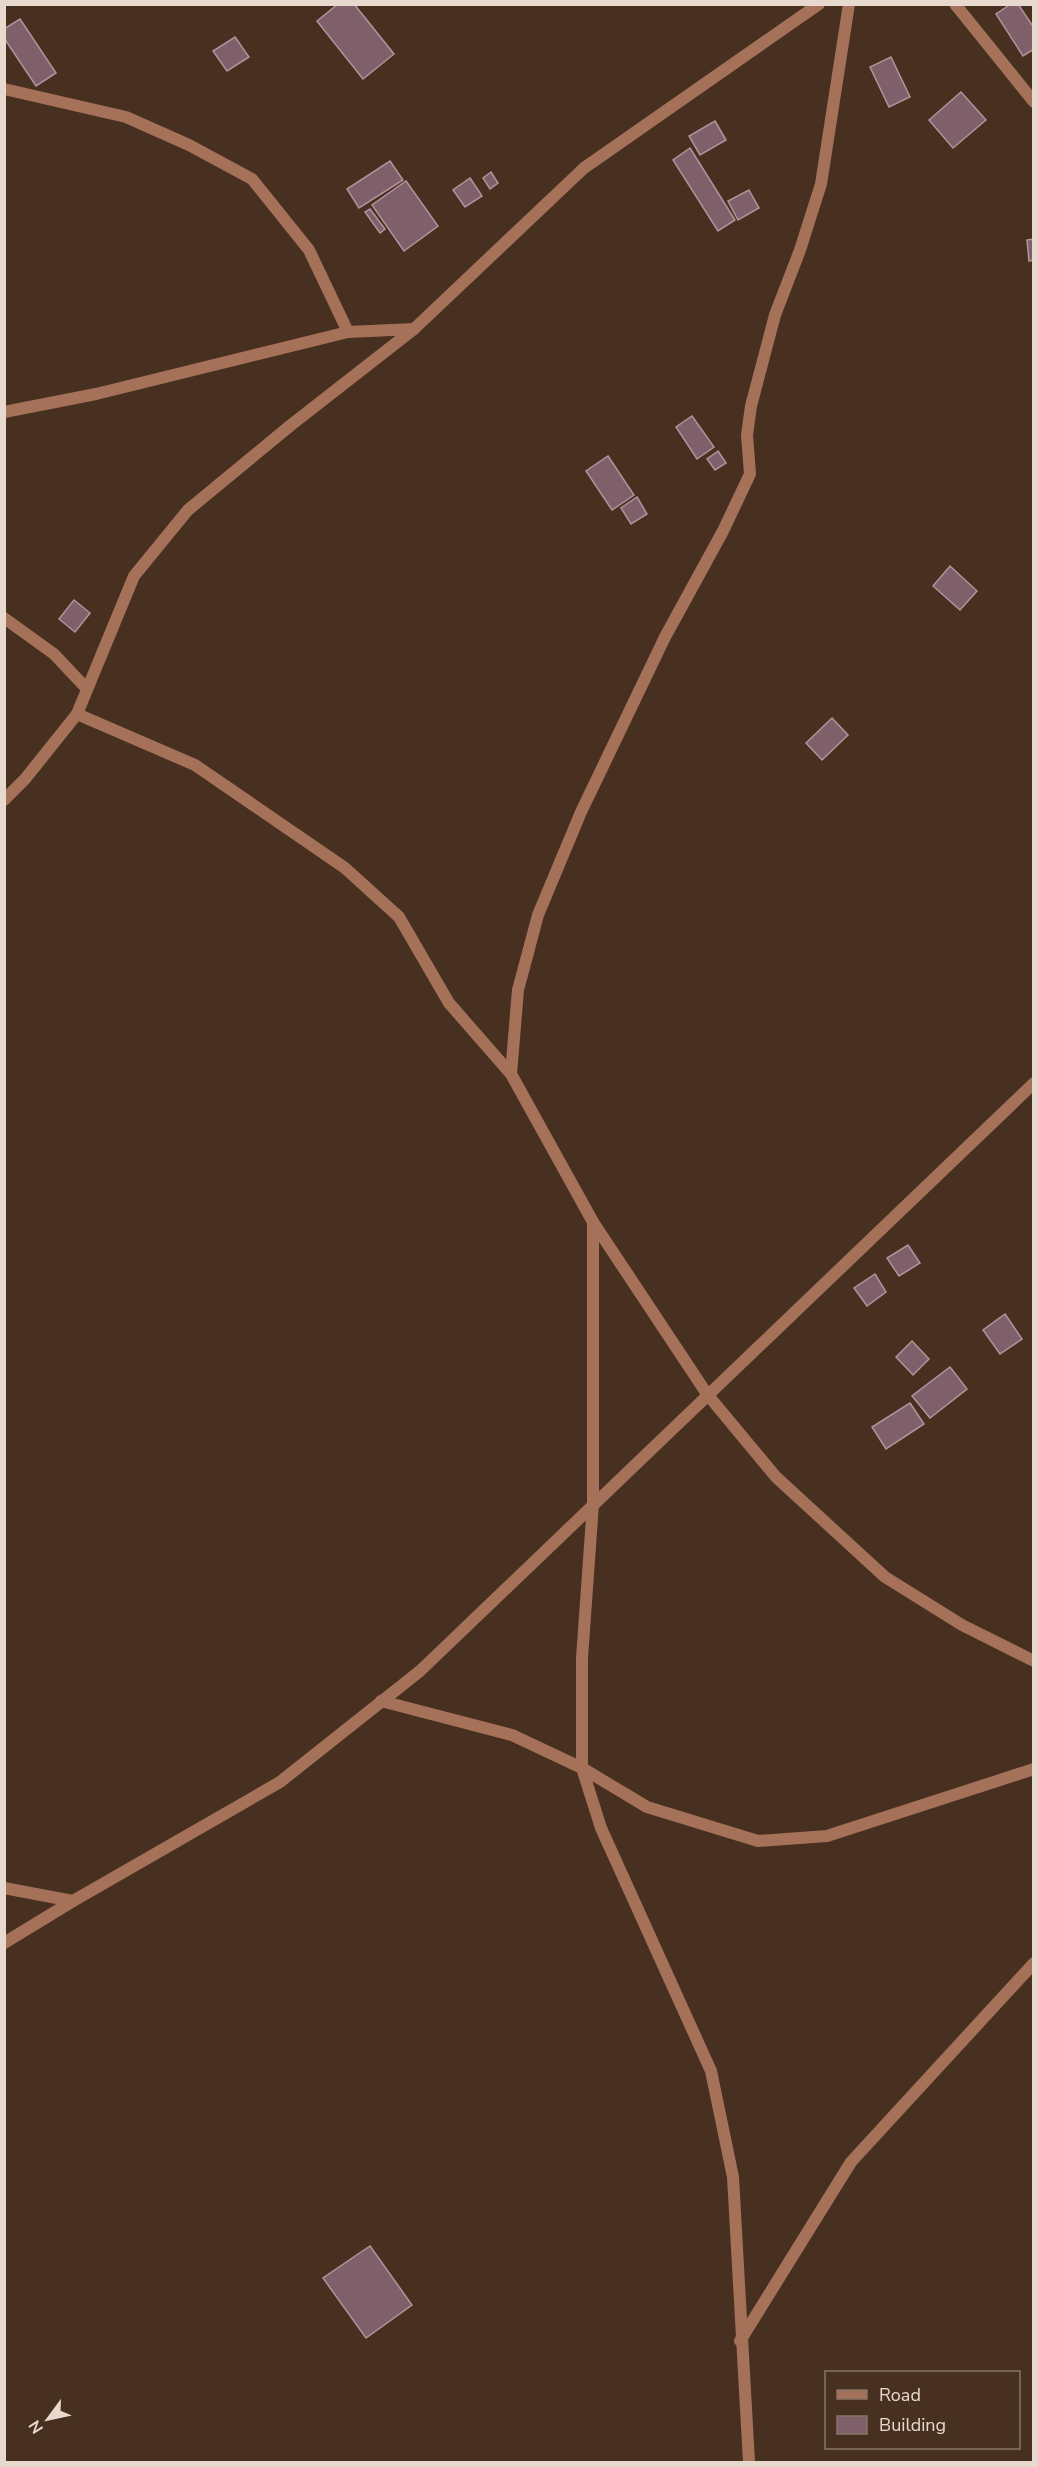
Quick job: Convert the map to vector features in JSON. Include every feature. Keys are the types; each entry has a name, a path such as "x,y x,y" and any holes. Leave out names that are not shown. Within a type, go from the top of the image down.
{"street":[{"path":"4,800 77,714 134,576 188,510 291,425 414,329 584,168 819,4"},
{"path":"510,1074 518,990 538,915 586,802 665,637 723,531 750,474 747,435 751,406 775,315 800,250 821,184 849,4"},
{"path":"955,4 1034,102"},
{"path":"4,89 126,117 252,179 309,250 348,332"},
{"path":"4,412 96,394 348,332 414,329"},
{"path":"4,618 54,654 87,689"},
{"path":"77,714 195,765 345,868 399,917 449,1003 510,1074 593,1222 707,1394 776,1477 885,1577 962,1624 1034,1661"},
{"path":"4,1943 280,1782 420,1671 1034,1083"},
{"path":"593,1222 593,1504 582,1658 582,1768 601,1828 711,2071 732,2177 749,2463"},
{"path":"381,1701 512,1735 582,1768 647,1807 758,1841 827,1836 1034,1769"},
{"path":"4,1887 73,1901"},
{"path":"740,2341 851,2162 1034,1963"}],"building":[{"path":"338,4 354,4 394,54 363,79 317,21"},
{"path":"1011,4 1018,4 1034,28 1034,49 1023,56 996,14"},
{"path":"20,19 56,73 36,86 4,38 4,29"},
{"path":"235,37 249,57 227,71 213,51"},
{"path":"891,57 910,97 889,107 870,67"},
{"path":"961,92 986,120 953,148 929,120"},
{"path":"715,121 726,140 700,155 689,136"},
{"path":"690,148 735,220 718,231 673,160"},
{"path":"390,161 403,180 359,208 347,189"},
{"path":"491,172 498,183 490,189 483,178"},
{"path":"470,178 482,196 465,207 453,190"},
{"path":"406,181 438,226 404,251 372,205"},
{"path":"749,190 759,208 738,220 728,201"},
{"path":"370,209 385,229 380,233 365,212"},
{"path":"1034,239 1034,260 1029,261 1027,240"},
{"path":"692,416 714,447 697,459 676,427"},
{"path":"718,451 726,463 715,470 707,459"},
{"path":"608,456 634,495 612,510 586,471"},
{"path":"637,497 647,514 631,524 621,508"},
{"path":"950,566 977,591 960,610 933,586"},
{"path":"74,600 90,613 75,632 59,619"},
{"path":"832,718 848,735 822,760 806,743"},
{"path":"908,1245 920,1263 899,1276 887,1258"},
{"path":"875,1274 886,1292 867,1306 854,1288"},
{"path":"1005,1314 1022,1339 1000,1354 983,1330"},
{"path":"912,1341 929,1359 913,1375 896,1357"},
{"path":"950,1367 967,1389 930,1418 912,1396"},
{"path":"910,1403 924,1424 886,1449 872,1427"},
{"path":"370,2246 412,2305 366,2338 323,2278"}]}
